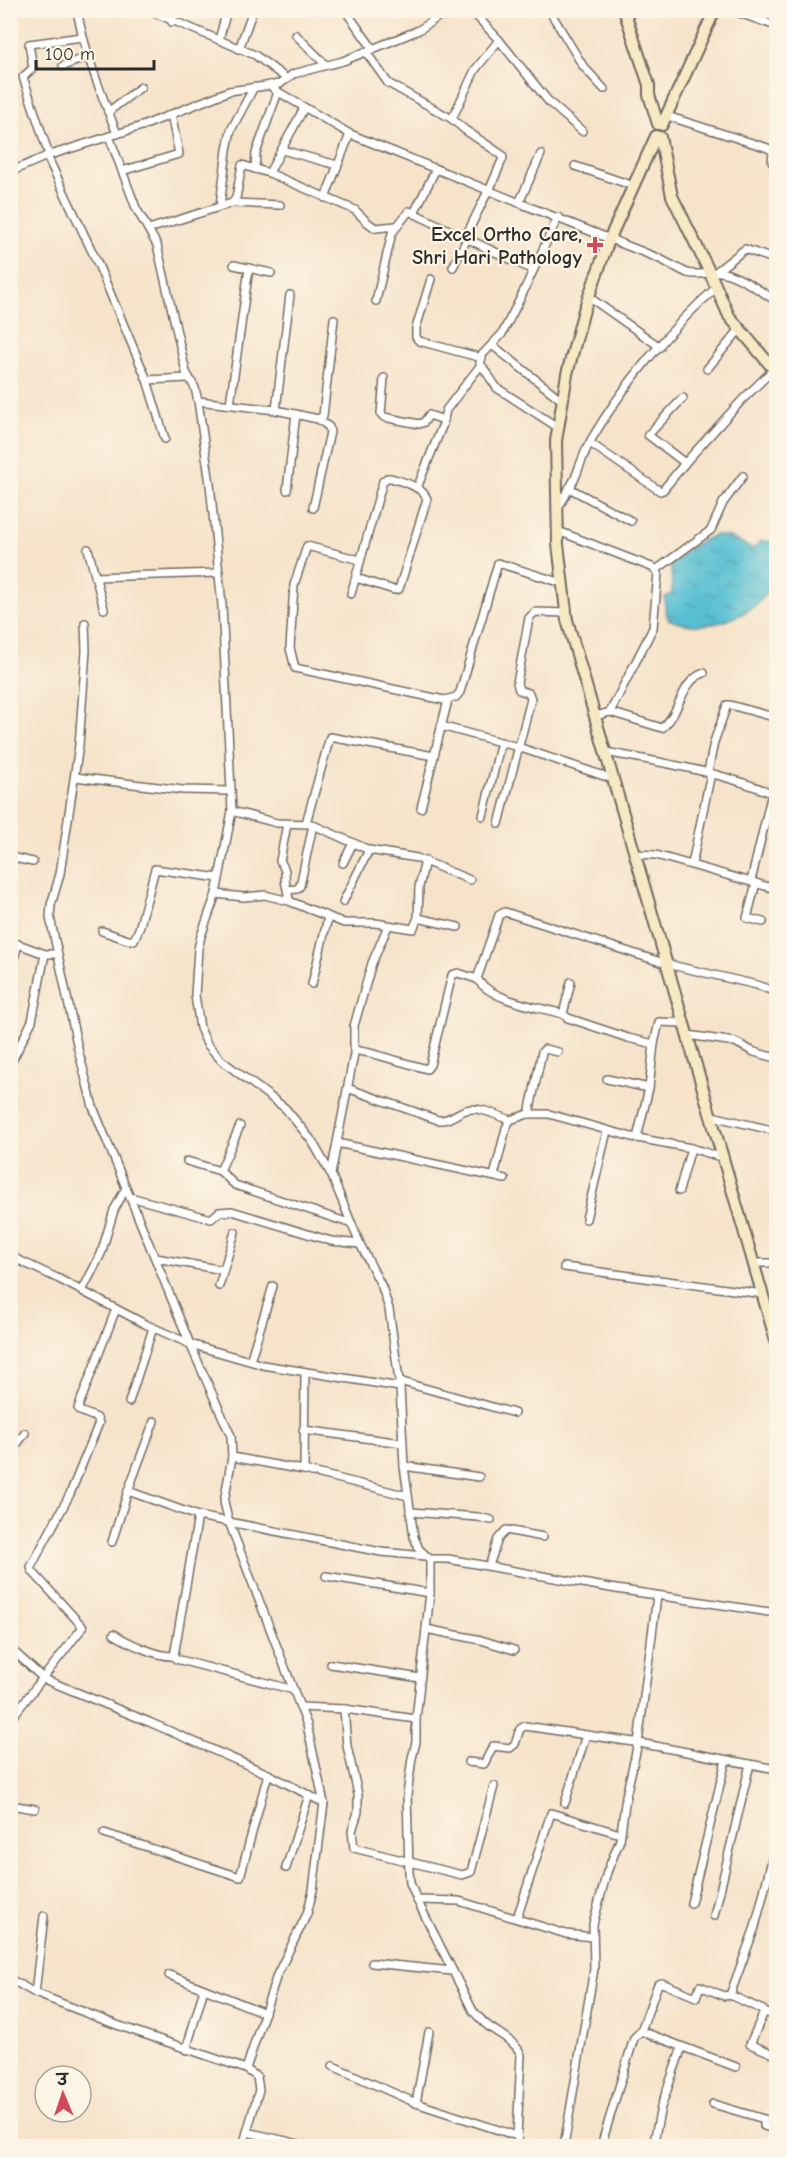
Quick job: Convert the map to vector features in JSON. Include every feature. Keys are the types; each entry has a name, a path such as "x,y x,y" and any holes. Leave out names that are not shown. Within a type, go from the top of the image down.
{"street":[{"path":"77,10 87,57 117,134"},
{"path":"148,10 255,55 287,79"},
{"path":"172,22 174,10"},
{"path":"219,40 227,10"},
{"path":"239,49 253,10"},
{"path":"345,10 388,83 452,119 503,156 453,267"},
{"path":"10,172 48,155 117,134 229,91 280,84 293,74 370,50 419,30 448,10"},
{"path":"471,10 499,40 549,102 582,132"},
{"path":"549,10 579,60 604,89"},
{"path":"618,10 642,87 649,95 662,122"},
{"path":"624,10 650,85 649,95"},
{"path":"590,443 660,491 663,490 742,400 775,371 729,316 717,287 714,272 672,196 658,136 653,130 662,122 715,10"},
{"path":"731,10 777,26"},
{"path":"296,35 326,65"},
{"path":"82,37 31,43 29,47 33,68 23,77 48,155 147,380 165,439"},
{"path":"452,119 475,70 499,40"},
{"path":"63,66 87,57"},
{"path":"270,85 304,108 350,134 658,258 687,273 703,275 714,272 745,249 777,260"},
{"path":"108,112 141,87"},
{"path":"220,207 231,130 254,87"},
{"path":"255,169 256,153 278,92"},
{"path":"269,173 304,108"},
{"path":"122,171 178,154 171,114"},
{"path":"662,122 768,148 772,151 772,162 777,167"},
{"path":"325,198 350,134"},
{"path":"109,136 136,208 157,245 189,378 195,388 210,484 219,573 232,811 216,894 198,949 195,995 200,1028 207,1044 221,1060 285,1108 312,1141 331,1174 360,1244 382,1287 389,1309 400,1384 404,1466 408,1496 414,1537 418,1549 427,1558 430,1593 416,1719 416,1742 407,1795 410,1883 473,2010 485,2024 514,2045 521,2055 517,2136 520,2146"},
{"path":"658,136 609,240 589,297 567,374 556,441 557,509 562,583 566,613 634,854 777,1341"},
{"path":"282,150 338,165"},
{"path":"519,203 541,154"},
{"path":"232,203 236,198 242,165 269,173 355,210 375,228 396,226"},
{"path":"575,166 634,186"},
{"path":"414,213 436,169"},
{"path":"149,229 232,203 280,206"},
{"path":"376,300 392,232 409,211 533,270"},
{"path":"417,488 446,410 502,334 558,217"},
{"path":"234,265 271,273"},
{"path":"230,404 249,268"},
{"path":"714,272 738,278 777,301"},
{"path":"431,279 416,328 416,337 419,341 481,361 497,388 558,428"},
{"path":"557,509 590,443 613,405 660,347 700,302 717,287"},
{"path":"276,410 290,295"},
{"path":"589,297 660,347"},
{"path":"318,419 323,416 334,320"},
{"path":"707,369 740,329"},
{"path":"492,345 563,401"},
{"path":"147,380 189,378"},
{"path":"384,378 381,414 384,417 419,424 424,422 429,415 444,420"},
{"path":"683,398 648,435 685,463"},
{"path":"198,402 276,410 318,419 328,427 330,432 313,508"},
{"path":"287,490 296,414"},
{"path":"656,570 711,530 723,503 742,476"},
{"path":"351,594 383,481 391,478 417,488 425,494 427,499 399,589 394,590 356,578"},
{"path":"569,488 631,521"},
{"path":"558,531 656,570 658,573 653,628 610,712"},
{"path":"360,560 307,546 294,585 290,648 295,668 448,700 456,697 460,692 498,563 562,583"},
{"path":"88,549 104,609"},
{"path":"95,577 219,573"},
{"path":"499,824 531,699 529,693 519,690 517,683 529,618 535,612 566,613"},
{"path":"85,623 85,669 75,777 60,874 51,905 50,917 57,954 93,1107 190,1344 231,1436 232,1457 224,1502 229,1522 307,1725 324,1803 313,1890 307,1914 277,1976 246,2069"},
{"path":"596,716 610,712 662,728 670,720 690,681 704,673"},
{"path":"422,808 448,700"},
{"path":"692,864 714,742 726,705 771,716 774,720 774,733 777,738"},
{"path":"441,726 518,747 613,779"},
{"path":"288,890 297,890 300,886 310,824 330,737 434,756"},
{"path":"483,816 501,742"},
{"path":"606,752 710,773 745,782 774,794 747,918 763,922"},
{"path":"75,777 183,790 231,791"},
{"path":"232,811 277,824 310,824 369,850 425,860 470,880"},
{"path":"287,824 280,861 286,870 289,901"},
{"path":"343,862 353,843"},
{"path":"343,902 369,850"},
{"path":"634,854 656,855 777,888"},
{"path":"10,857 33,862"},
{"path":"216,894 244,897 266,895 289,901 344,923 414,929 418,918 419,887 425,860"},
{"path":"102,931 134,940 155,869 219,878"},
{"path":"477,979 499,915 505,912 667,964 757,985 777,992"},
{"path":"312,984 328,917"},
{"path":"418,918 458,927"},
{"path":"331,1174 354,1050 354,1026 372,963 388,926"},
{"path":"10,958 14,959 18,944 45,954 57,954"},
{"path":"10,1065 32,1021 45,954"},
{"path":"354,1050 427,1069 430,1065 452,975 458,973 477,979 482,987 510,1000 563,1014 568,1018 628,1038 654,1044"},
{"path":"563,1014 571,982"},
{"path":"637,1138 649,1088 659,1022 684,1023"},
{"path":"688,1035 735,1042 754,1052 777,1058"},
{"path":"10,1046 18,1048"},
{"path":"530,1114 542,1052 545,1049 558,1052"},
{"path":"607,1079 649,1088"},
{"path":"347,1088 438,1120 447,1120 463,1111 475,1109 510,1120 530,1114 549,1114 607,1131 691,1148 724,1158"},
{"path":"712,1116 777,1131"},
{"path":"494,1176 510,1120"},
{"path":"220,1171 240,1126"},
{"path":"586,1219 607,1131"},
{"path":"337,1143 505,1179"},
{"path":"679,1191 691,1148"},
{"path":"187,1161 220,1171 235,1185 352,1224"},
{"path":"81,1291 101,1254 114,1210 126,1188"},
{"path":"130,1197 210,1218 219,1212 232,1211 331,1240 360,1244"},
{"path":"219,1286 235,1232"},
{"path":"10,1256 153,1328 190,1344 250,1361 305,1372 400,1384 514,1413"},
{"path":"156,1258 224,1270"},
{"path":"755,1263 777,1263"},
{"path":"564,1266 764,1294"},
{"path":"250,1361 273,1286"},
{"path":"10,1720 83,1627 32,1571 31,1567 70,1494 99,1423 97,1418 78,1408 116,1309"},
{"path":"129,1402 153,1328"},
{"path":"304,1470 305,1372"},
{"path":"112,1542 154,1421"},
{"path":"303,1430 403,1443"},
{"path":"10,1454 25,1433"},
{"path":"232,1457 304,1470 408,1496"},
{"path":"404,1466 479,1477"},
{"path":"128,1491 198,1516 381,1552 448,1559 657,1596 777,1613"},
{"path":"411,1512 491,1520"},
{"path":"174,1656 198,1516"},
{"path":"489,1566 498,1539 507,1530 543,1537"},
{"path":"326,1576 430,1593"},
{"path":"564,2146 594,1969 593,1924 620,1834 638,1743 657,1596"},
{"path":"426,1629 482,1640 514,1650"},
{"path":"114,1634 134,1645 174,1656 176,1659 294,1690"},
{"path":"10,1648 44,1679 268,1774 324,1803"},
{"path":"331,1664 420,1677"},
{"path":"300,1707 344,1709 416,1719"},
{"path":"344,1709 347,1746 358,1794 358,1812 352,1831 354,1848 462,1875 471,1872 494,1786"},
{"path":"483,1772 484,1764 493,1746 510,1748 515,1744 520,1729 525,1726 638,1743 777,1769"},
{"path":"565,1803 586,1735"},
{"path":"691,1903 726,1760"},
{"path":"468,1762 484,1764"},
{"path":"714,1916 750,1764"},
{"path":"104,1833 240,1877 268,1774"},
{"path":"286,1868 309,1795"},
{"path":"10,1805 35,1809"},
{"path":"516,1918 551,1813 620,1834"},
{"path":"730,1995 755,1927 777,1844"},
{"path":"417,1900 459,1901 566,1934 592,1937"},
{"path":"35,1993 44,1916"},
{"path":"372,1963 453,1971"},
{"path":"169,1976 265,2013"},
{"path":"10,1978 35,1993 186,2050 246,2069 257,2077 259,2090 243,2146"},
{"path":"602,2146 634,2038 641,2031 660,1982 696,1997 700,1986 724,1996 730,1995 777,2016"},
{"path":"186,2050 204,1989"},
{"path":"764,2012 750,2044 777,2055"},
{"path":"641,2031 736,2067"},
{"path":"416,2103 429,2032"},
{"path":"653,2146 661,2107 682,2047"},
{"path":"333,2066 416,2103 517,2136"},
{"path":"713,2104 764,2119 764,2126 777,2130"},
{"path":"247,2132 308,2146"}],"water":[{"path":"715,535 729,537 753,549 761,541 776,542 777,567 767,593 748,610 725,621 696,625 668,619 665,597 672,594 671,564 691,547"}],"place":[{"name":"Excel Ortho Care, Shri Hari Pathology","path":"595,245"}]}
